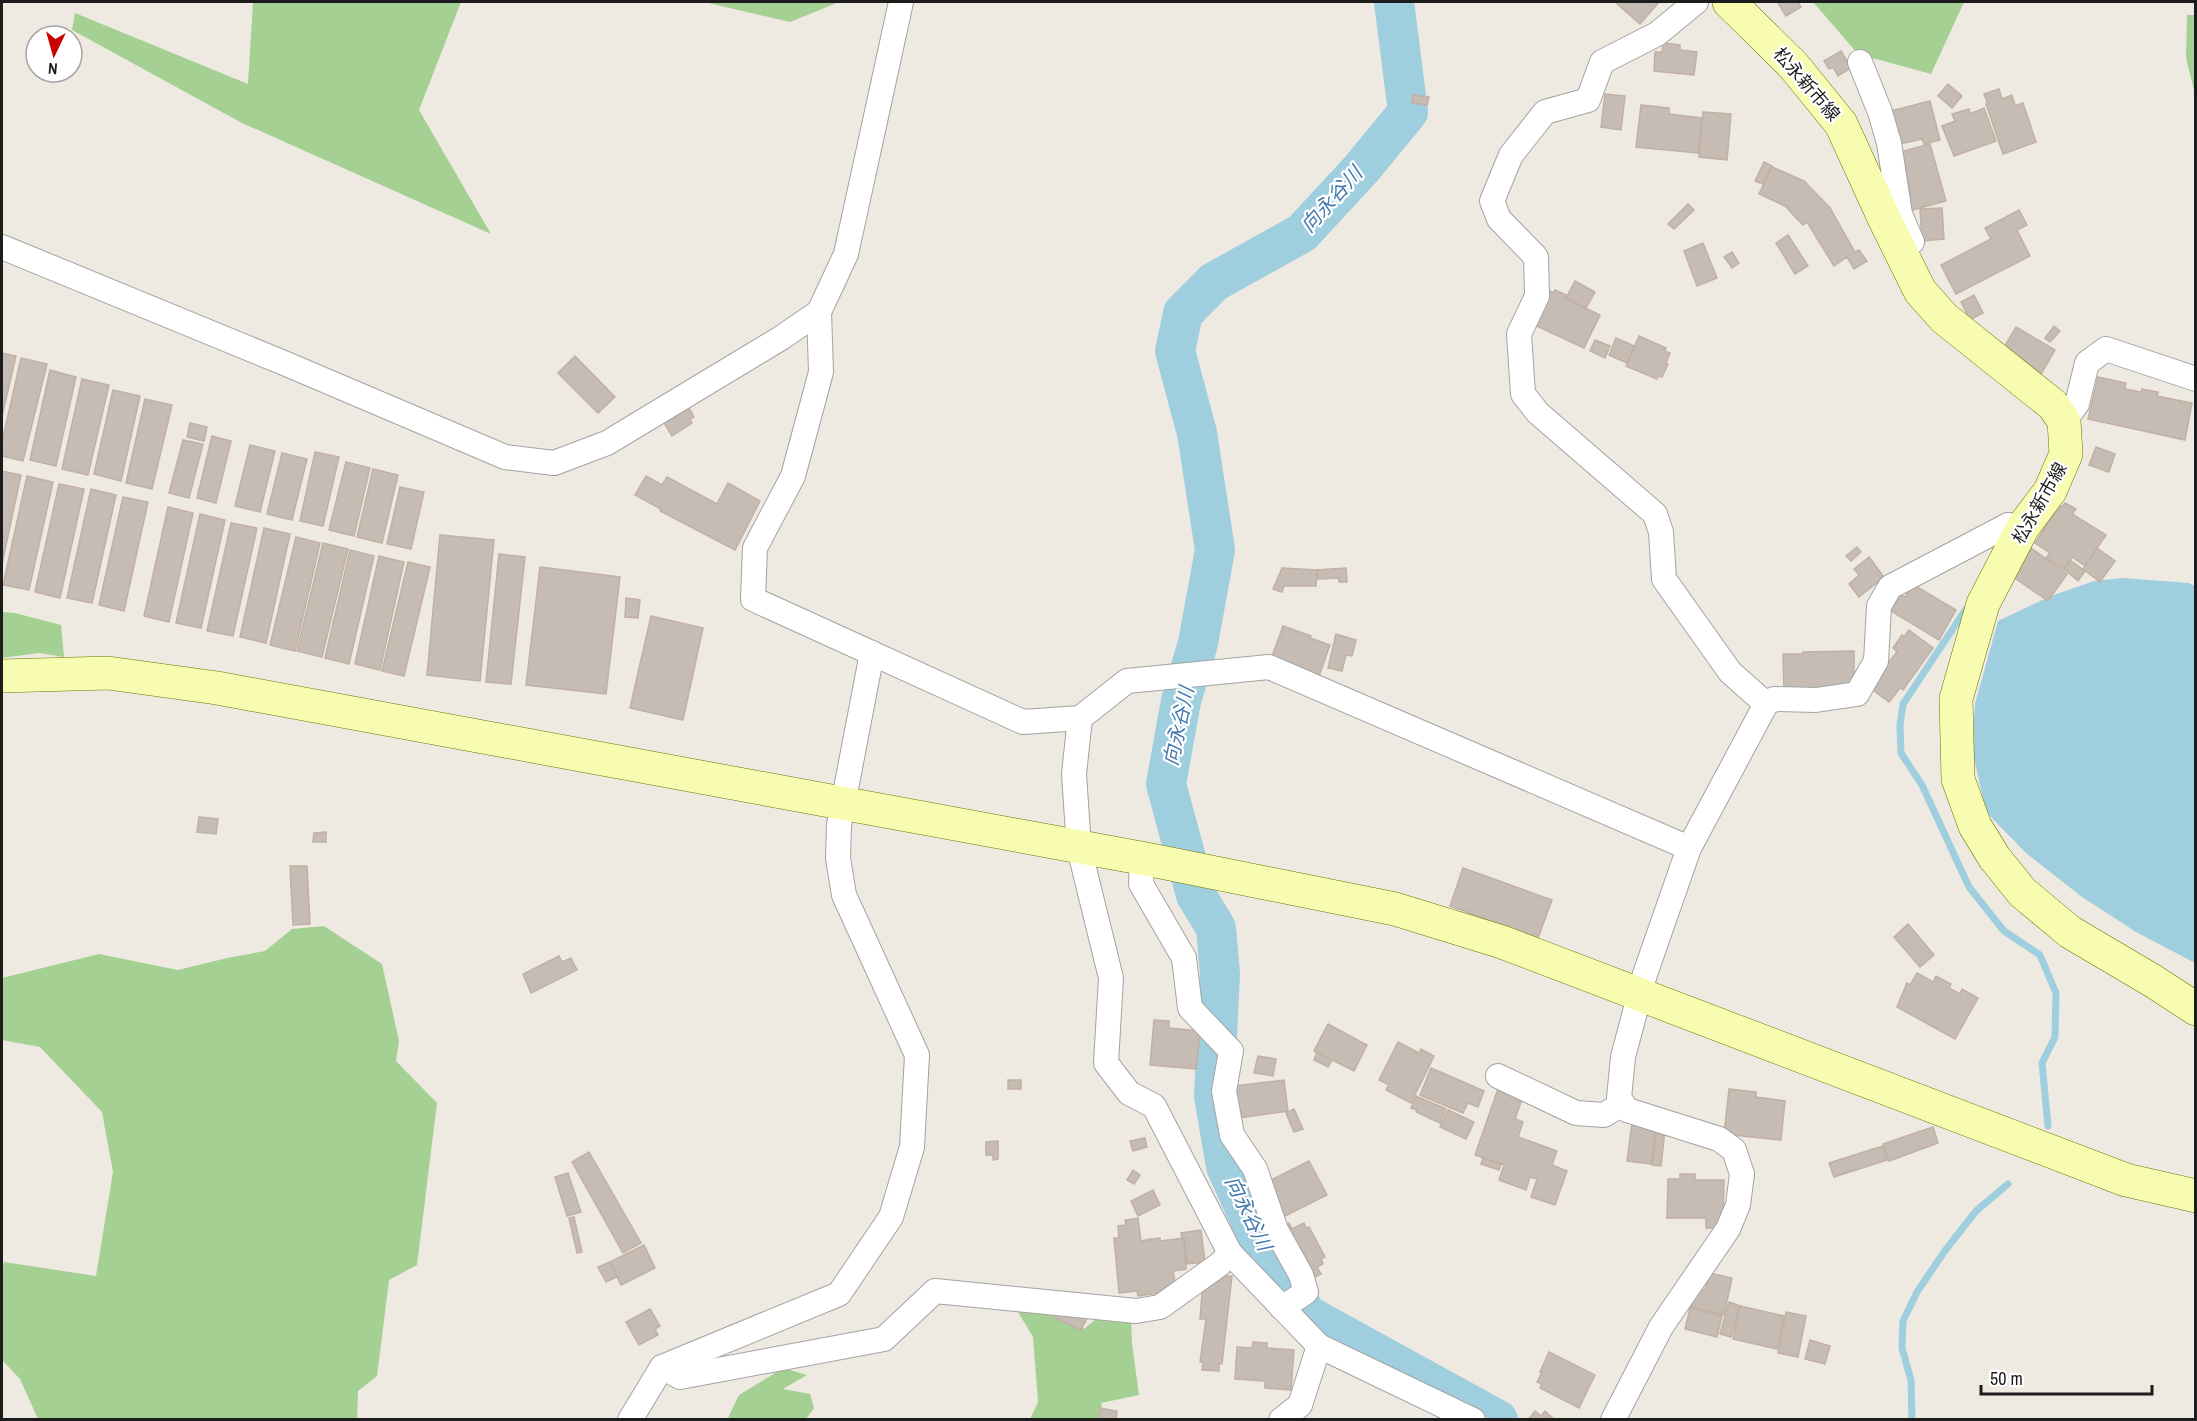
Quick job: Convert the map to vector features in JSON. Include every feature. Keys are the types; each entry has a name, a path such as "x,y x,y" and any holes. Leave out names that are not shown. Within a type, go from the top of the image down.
{"street":[{"path":"901,2 846,254 819,312 821,372 793,476 755,548 753,599 1023,722 1080,718 1127,681 1269,667 1689,848"},
{"path":"1696,2 1657,34 1602,62 1588,100 1545,112 1511,155 1492,201 1499,219 1536,257 1537,296 1519,334 1523,394 1538,413 1655,514 1661,532 1664,579 1730,672 1766,704"},
{"name":"松永新市線","path":"1729,2 1793,65 1841,124 1920,291 1938,311 2053,405 2064,421 2067,454 2050,491 2023,527 1983,604 1956,699 1958,779 1975,826 1994,857 2022,892 2070,932 2196,1009"},
{"path":"1860,62 1880,111 1889,144 1900,214 1926,275 1945,303 1938,311"},
{"path":"2,247 284,363 505,458 554,463 607,443 781,338 819,312"},
{"path":"2064,421 2077,404 2087,363 2106,349 2196,379"},
{"path":"1613,1419 1661,1327 1728,1229 1738,1205 1742,1174 1734,1149 1719,1139 1627,1110 1619,1098 1623,1057 1638,995 1689,848 1766,704 1774,699 1816,700 1857,694 1876,661 1879,606 1890,587 2008,525 2023,527"},
{"path":"630,1419 662,1367 839,1294 891,1217 912,1146 916,1055 844,895 838,858 839,825 872,653"},
{"path":"2,676 108,674 217,688 844,802 1395,909 1502,942 2126,1180 2196,1196"},
{"path":"1080,718 1074,774 1079,848 1111,978 1106,1063 1129,1093 1154,1106 1230,1253 1319,1346 1473,1419"},
{"path":"1146,860 1141,884 1184,958 1190,1008 1231,1052 1224,1091 1232,1135 1255,1169 1276,1230 1301,1275 1306,1292 1282,1308"},
{"path":"1498,1076 1576,1113 1604,1115 1622,1104"},
{"path":"662,1367 680,1377 884,1339 935,1291 1136,1311 1160,1307 1220,1264 1230,1253"},
{"path":"1281,1419 1300,1405 1319,1346"}],"green space":[{"path":"253,2 461,2 419,110 491,234 242,123 84,37 84,24 73,24 75,13 248,84"},
{"path":"704,2 839,2 790,22"},
{"path":"1813,2 1964,2 1931,74 1858,54"},
{"path":"2187,15 2195,15 2195,94 2186,58"},
{"path":"2,612 15,613 61,625 64,657 39,653 2,658"},
{"path":"324,926 382,964 399,1041 396,1061 437,1103 417,1265 389,1280 377,1376 358,1391 357,1419 38,1419 20,1379 2,1360 2,1270 4,1262 96,1276 113,1172 102,1112 40,1047 2,1040 2,978 99,954 178,970 265,951 292,929"},
{"path":"1012,1302 1072,1307 1084,1329 1102,1314 1131,1317 1139,1395 1101,1403 1104,1419 1030,1419 1038,1402 1033,1337"},
{"path":"783,1368 807,1375 783,1389 810,1394 814,1408 806,1419 727,1420 739,1395"}],"water":[{"path":"2123,578 2189,583 2195,586 2195,963 2136,932 2082,897 2026,853 1986,812 1972,749 1975,704 1998,621 2051,596 2094,581"}],"building":[{"path":"1615,2 1659,2 1640,24"},
{"path":"1798,2 1801,7 1786,16 1778,3"},
{"path":"1663,43 1680,45 1680,50 1697,52 1694,75 1654,71 1655,52 1662,52"},
{"path":"1841,51 1851,68 1838,76 1833,67 1829,69 1824,61"},
{"path":"1948,84 1962,96 1952,108 1938,96"},
{"path":"1999,89 2002,99 2012,95 2015,106 2023,103 2036,142 2003,154 1984,94"},
{"path":"1605,94 1625,96 1621,130 1601,127"},
{"path":"1413,95 1429,97 1427,105 1412,103"},
{"path":"1930,101 1940,140 1924,144 1922,139 1895,145 1887,112"},
{"path":"1641,105 1669,108 1669,114 1702,118 1698,153 1636,147"},
{"path":"1984,108 1996,141 1954,156 1942,126 1955,121 1952,114 1969,109 1970,114"},
{"path":"1703,112 1731,114 1727,160 1699,157"},
{"path":"1930,144 1946,201 1909,211 1906,197 1911,196 1900,152"},
{"path":"1764,162 1772,166 1763,184 1755,181"},
{"path":"1772,167 1804,181 1830,208 1855,252 1859,250 1867,261 1854,269 1847,257 1834,266 1807,222 1803,225 1785,206 1759,194"},
{"path":"1688,204 1694,210 1674,229 1668,224"},
{"path":"1942,208 1944,239 1922,241 1920,209"},
{"path":"2019,210 2027,225 2017,230 2030,256 1956,294 1941,265 1991,239 1985,228"},
{"path":"1788,235 1808,266 1795,274 1776,243"},
{"path":"1703,243 1717,278 1697,286 1684,251"},
{"path":"1732,252 1739,263 1732,268 1724,257"},
{"path":"1575,281 1595,292 1586,308 1566,298"},
{"path":"1548,290 1553,293 1555,290 1566,295 1565,298 1600,315 1584,348 1532,324"},
{"path":"1974,295 1983,313 1970,320 1961,302"},
{"path":"2054,326 2060,331 2050,342 2045,338"},
{"path":"2016,327 2055,350 2040,376 2023,367 2026,362 2003,349"},
{"path":"1639,336 1666,348 1665,351 1670,353 1662,377 1658,376 1657,379 1626,366"},
{"path":"1616,338 1634,346 1627,363 1609,355"},
{"path":"1595,340 1610,346 1605,358 1590,351"},
{"path":"2,353 16,356 2,416"},
{"path":"575,356 615,397 598,413 558,373"},
{"path":"21,358 47,364 23,461 2,456 2,442"},
{"path":"50,370 76,377 56,466 30,460"},
{"path":"2098,377 2126,383 2125,389 2158,392 2157,396 2192,403 2185,440 2088,419"},
{"path":"82,379 109,385 88,475 62,469"},
{"path":"113,390 140,396 121,481 94,474"},
{"path":"145,399 172,405 152,489 126,483"},
{"path":"688,406 694,417 690,419 692,423 672,436 663,421"},
{"path":"190,423 207,427 204,441 187,437"},
{"path":"212,436 231,441 216,503 197,498"},
{"path":"183,440 203,444 189,498 169,493"},
{"path":"250,445 275,451 260,512 235,506"},
{"path":"2096,447 2115,454 2109,472 2089,465"},
{"path":"315,452 339,457 323,526 300,521"},
{"path":"282,453 307,459 292,520 267,514"},
{"path":"346,462 370,468 354,536 329,530"},
{"path":"373,469 398,475 382,543 357,537"},
{"path":"2,471 21,475 2,564"},
{"path":"27,476 53,482 29,590 3,585"},
{"path":"646,476 662,485 667,477 717,504 728,483 760,501 735,550 660,511 661,509 635,495"},
{"path":"59,484 84,489 60,598 35,592"},
{"path":"400,487 424,492 411,549 387,544"},
{"path":"91,489 116,495 92,603 67,598"},
{"path":"123,497 148,502 124,611 99,605"},
{"path":"2065,503 2076,509 2072,514 2106,535 2085,566 2072,557 2064,569 2046,558 2050,553 2035,543 2059,505 2062,507"},
{"path":"168,507 193,513 169,622 144,616"},
{"path":"200,514 225,520 201,628 176,623"},
{"path":"231,523 257,528 233,636 207,631"},
{"path":"264,528 290,534 266,643 240,637"},
{"path":"440,535 494,540 480,681 427,675"},
{"path":"296,537 320,543 295,651 270,645"},
{"path":"323,543 348,549 322,657 297,651"},
{"path":"1857,547 1861,552 1851,561 1846,556"},
{"path":"2031,548 2067,574 2048,601 2012,576"},
{"path":"2097,548 2115,561 2100,582 2083,569"},
{"path":"350,550 374,556 349,664 325,658"},
{"path":"499,554 525,557 511,684 486,682"},
{"path":"379,556 404,562 380,670 355,664"},
{"path":"1869,557 1884,577 1859,597 1849,584 1859,575 1854,569"},
{"path":"2070,560 2085,571 2078,581 2064,569"},
{"path":"408,562 430,567 404,676 382,671"},
{"path":"540,567 620,577 606,694 526,685"},
{"path":"1282,568 1317,570 1316,586 1284,586 1282,592 1273,589"},
{"path":"1346,568 1347,582 1339,582 1339,578 1318,579 1317,570"},
{"path":"1912,584 1956,610 1939,640 1891,611 1900,595 1905,597"},
{"path":"626,598 640,600 638,618 625,617"},
{"path":"651,616 703,628 683,720 630,708"},
{"path":"1283,626 1330,645 1318,679 1270,662"},
{"path":"1909,630 1933,648 1903,690 1900,688 1889,702 1869,687 1897,652 1893,648 1902,635 1904,637"},
{"path":"1336,634 1356,640 1352,656 1346,655 1342,671 1328,668"},
{"path":"1854,651 1854,685 1784,692 1783,654"},
{"path":"199,817 218,819 216,834 197,832"},
{"path":"326,832 326,842 313,842 314,833"},
{"path":"290,866 307,866 310,924 293,925"},
{"path":"1463,868 1552,900 1538,938 1450,906"},
{"path":"1908,924 1934,955 1920,967 1894,937"},
{"path":"559,956 562,962 571,958 577,970 531,993 523,974"},
{"path":"1917,973 1933,982 1936,976 1951,984 1949,988 1960,994 1962,989 1978,998 1955,1039 1897,1007 1907,983 1910,985"},
{"path":"1154,1020 1169,1021 1169,1028 1200,1031 1196,1069 1150,1065"},
{"path":"1328,1024 1367,1045 1354,1071 1314,1051"},
{"path":"1398,1042 1419,1053 1421,1049 1434,1056 1411,1103 1386,1090 1389,1085 1379,1080"},
{"path":"1317,1052 1332,1060 1328,1067 1314,1060"},
{"path":"1258,1056 1276,1059 1273,1076 1254,1073"},
{"path":"1431,1068 1484,1091 1478,1107 1468,1103 1463,1113 1420,1095"},
{"path":"1008,1080 1021,1080 1021,1089 1008,1089"},
{"path":"1284,1080 1288,1111 1239,1118 1235,1086"},
{"path":"1499,1086 1521,1094 1518,1101 1521,1102 1515,1119 1523,1122 1518,1137 1557,1151 1552,1165 1567,1171 1555,1205 1531,1197 1537,1179 1530,1177 1526,1190 1499,1180 1504,1165 1475,1155"},
{"path":"1729,1089 1756,1092 1756,1097 1785,1101 1781,1140 1724,1134"},
{"path":"1416,1096 1446,1109 1440,1123 1411,1108"},
{"path":"1294,1109 1303,1129 1294,1132 1286,1113"},
{"path":"1448,1110 1474,1122 1466,1139 1440,1127"},
{"path":"1632,1123 1656,1127 1651,1164 1627,1161"},
{"path":"1933,1127 1938,1143 1889,1161 1883,1144"},
{"path":"1657,1129 1665,1130 1661,1166 1652,1165"},
{"path":"1145,1138 1147,1147 1133,1151 1130,1141"},
{"path":"998,1141 998,1159 993,1160 993,1155 986,1155 986,1142"},
{"path":"1883,1146 1887,1160 1834,1177 1829,1163"},
{"path":"589,1152 641,1243 623,1253 572,1162"},
{"path":"1483,1158 1501,1164 1499,1170 1481,1164"},
{"path":"1309,1161 1327,1195 1279,1219 1261,1185"},
{"path":"1133,1170 1140,1175 1134,1184 1127,1180"},
{"path":"568,1173 581,1212 567,1216 555,1177"},
{"path":"1680,1174 1695,1174 1695,1180 1724,1180 1723,1217 1720,1218 1720,1228 1706,1228 1706,1218 1667,1218 1668,1179 1680,1179"},
{"path":"1153,1190 1160,1205 1138,1216 1131,1201"},
{"path":"574,1217 582,1252 577,1253 569,1218"},
{"path":"1138,1218 1141,1241 1184,1238 1186,1269 1173,1271 1176,1288 1166,1292 1138,1296 1137,1291 1119,1293 1114,1238 1119,1238 1118,1226 1126,1225 1125,1220"},
{"path":"1289,1223 1292,1229 1304,1223 1306,1228 1309,1227 1325,1257 1321,1259 1323,1264 1317,1267 1321,1274 1311,1279 1280,1228"},
{"path":"1201,1230 1205,1262 1187,1264 1184,1238 1182,1239 1181,1233"},
{"path":"644,1245 655,1268 621,1285 610,1262"},
{"path":"610,1262 617,1277 606,1282 598,1267"},
{"path":"1709,1273 1732,1278 1724,1315 1691,1307 1698,1289 1705,1290"},
{"path":"1213,1276 1232,1276 1222,1364 1219,1363 1219,1371 1202,1370 1203,1362 1200,1362 1206,1319 1200,1319 1202,1294"},
{"path":"1729,1302 1740,1306 1731,1337 1720,1334"},
{"path":"1061,1304 1088,1316 1081,1330 1055,1318"},
{"path":"1740,1306 1784,1316 1777,1349 1733,1339"},
{"path":"1690,1308 1722,1316 1717,1337 1685,1329"},
{"path":"650,1309 660,1326 655,1329 658,1335 639,1345 626,1322"},
{"path":"1786,1312 1806,1316 1798,1357 1778,1353"},
{"path":"1810,1340 1830,1346 1825,1364 1805,1359"},
{"path":"1253,1342 1267,1343 1267,1348 1294,1350 1291,1390 1265,1388 1265,1381 1235,1379 1237,1347 1252,1348"},
{"path":"1549,1352 1595,1375 1579,1408 1540,1388 1542,1384 1537,1382"},
{"path":"1100,1408 1117,1411 1116,1420 1099,1420"},
{"path":"1535,1411 1541,1416 1545,1411 1555,1420 1528,1420"}],"waterway":[{"name":"向永谷川","path":"1394,2 1408,112 1362,168 1302,233 1214,282 1183,313 1175,351 1197,433 1215,550 1198,643 1181,701 1166,784 1196,895 1216,928 1220,974 1214,1096 1226,1166 1259,1240 1307,1315 1498,1420"},
{"path":"1966,609 1903,704 1900,725 1901,753 1922,785 1969,887 2004,931 2040,955 2056,993 2055,1037 2042,1063 2048,1126"},
{"path":"1912,1420 1911,1380 1902,1348 1903,1321 1917,1292 1944,1252 1976,1211 2008,1184"}]}
